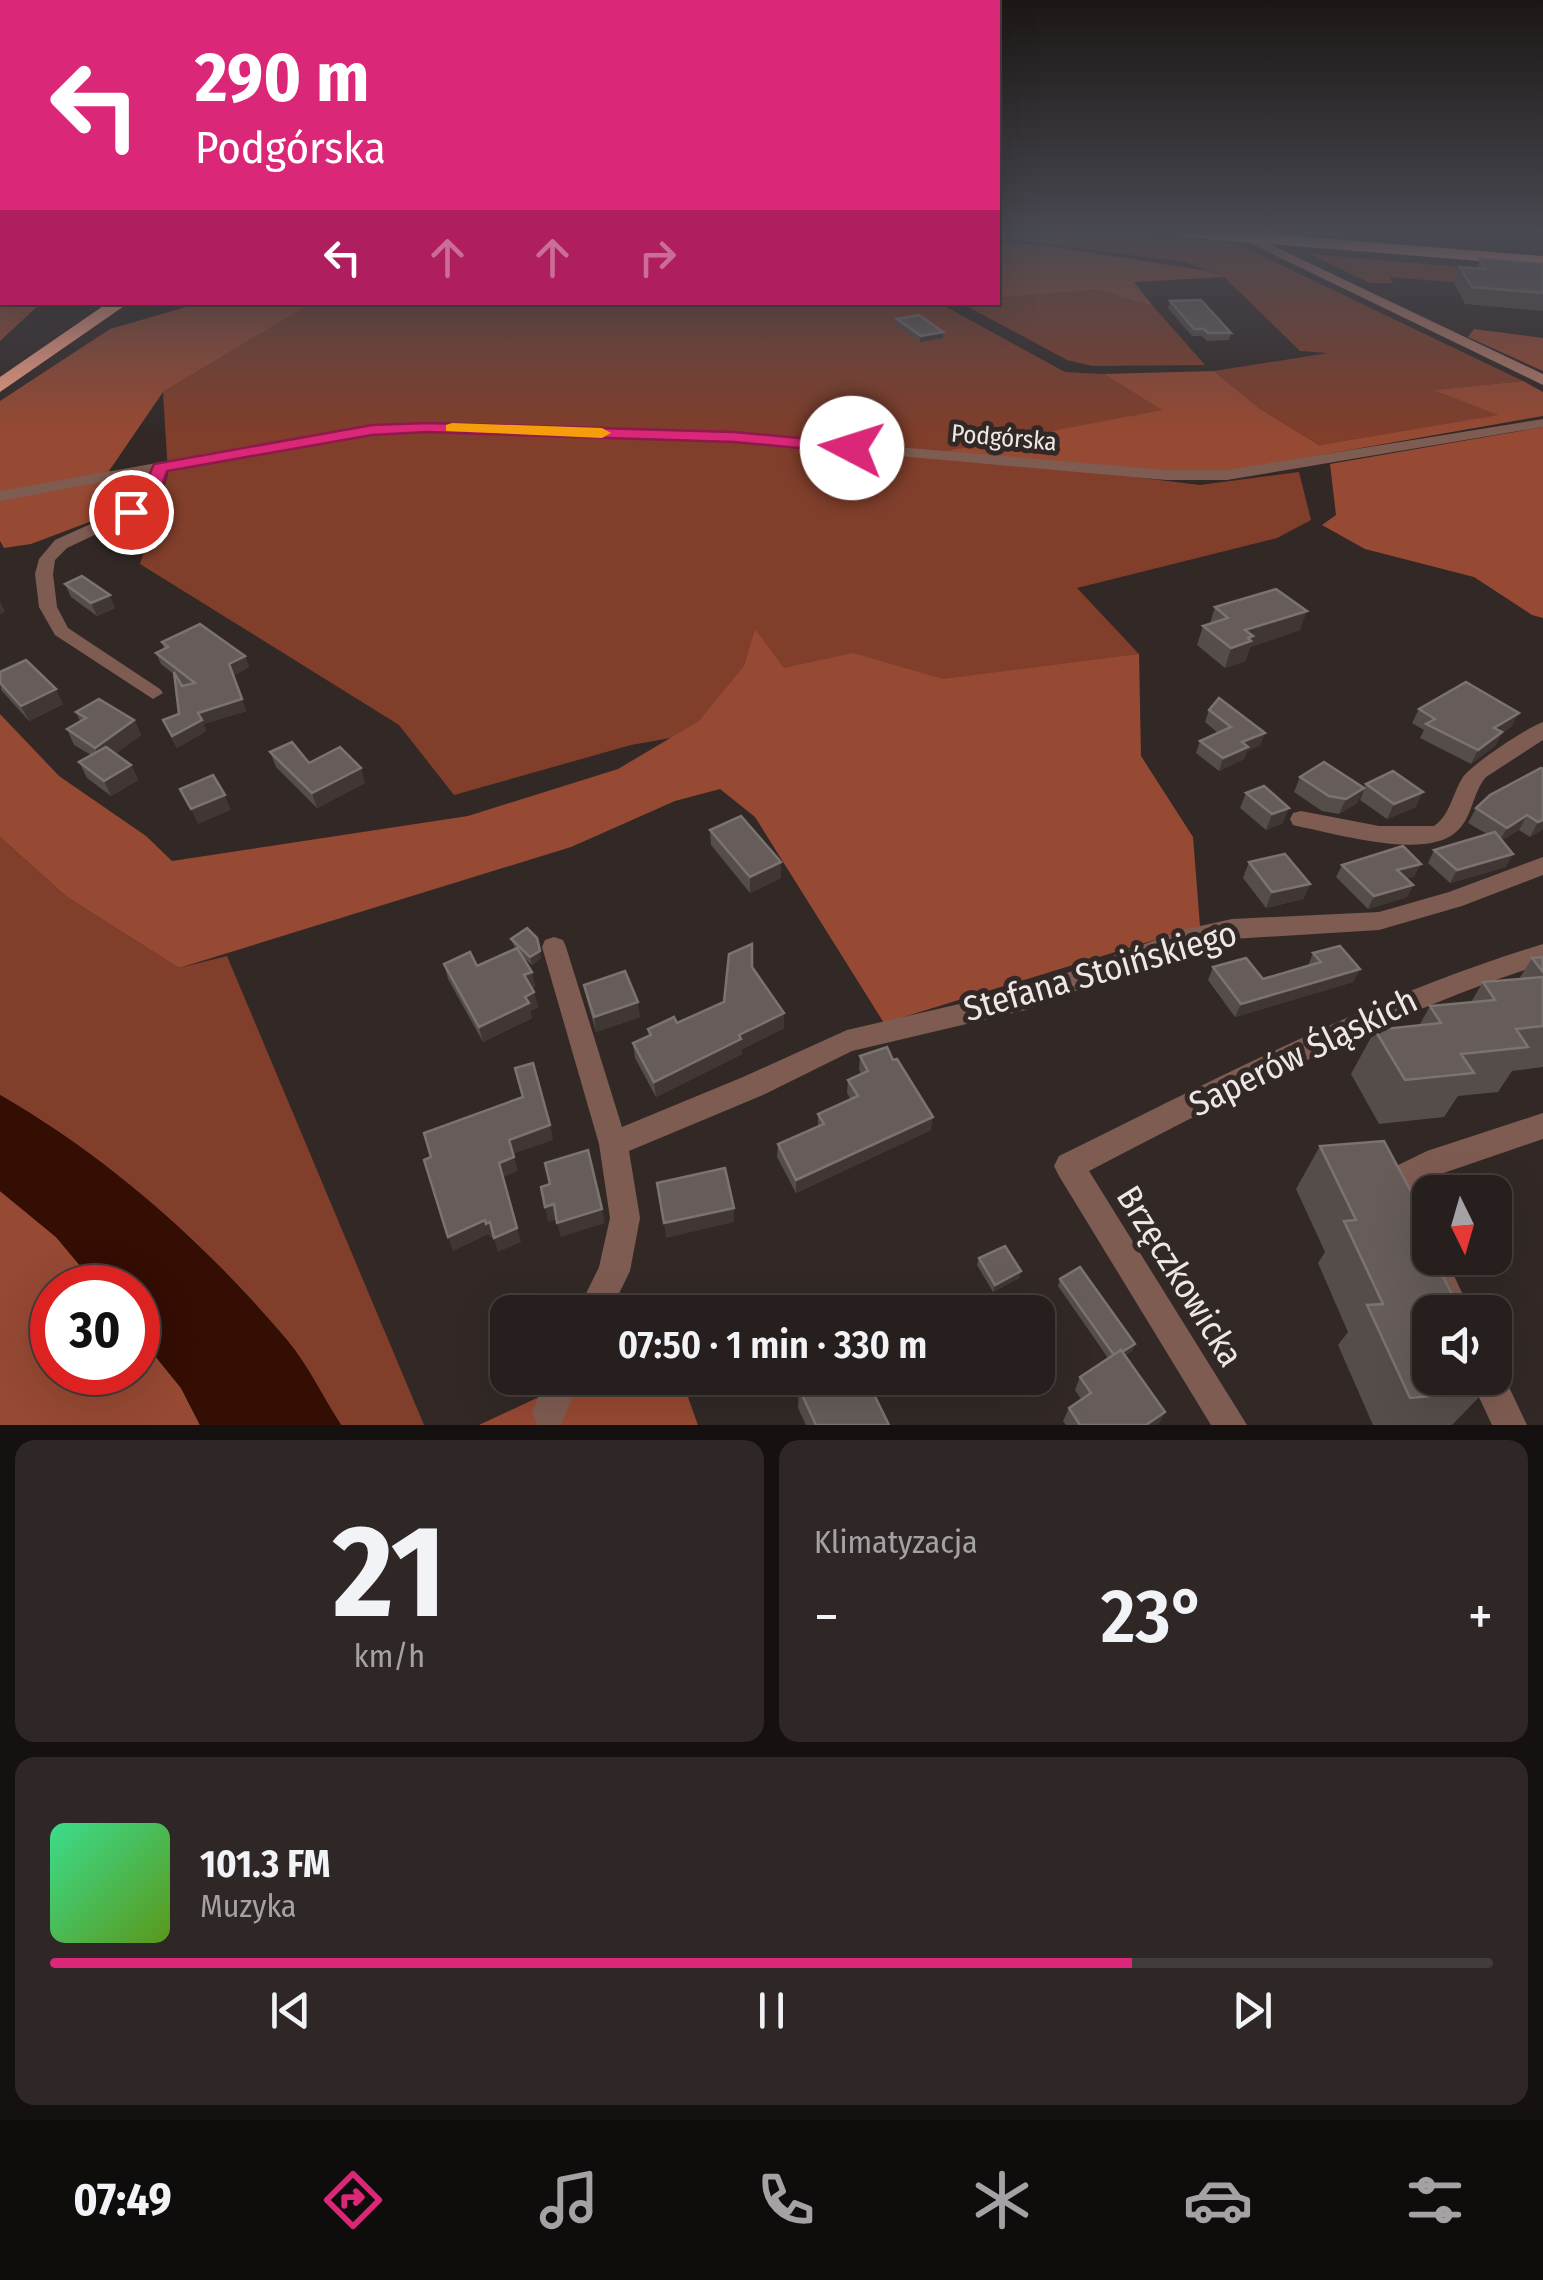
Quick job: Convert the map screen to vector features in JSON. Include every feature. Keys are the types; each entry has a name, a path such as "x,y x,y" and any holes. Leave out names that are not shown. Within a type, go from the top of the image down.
{"highway":[{"path":"0,370 69,324 89,305"},
{"path":"0,386 118,305"},
{"path":"90,326 134,305"}],"main road":[{"path":"1372,298 1543,380"},
{"path":"1380,298 1419,321"}],"street":[{"name":"Podgórska","path":"0,496 340,435 427,428 734,437 1092,470 1227,474 1543,423"},
{"path":"153,692 61,631 48,607 44,574 47,559 60,544 141,507 160,467"},
{"path":"1301,819 1378,834 1445,831 1453,824 1462,794 1478,773 1543,728"},
{"name":"Stefana Stoińskiego","path":"613,1144 753,1086 847,1041 1026,999 1182,940 1232,929 1379,920 1454,900 1543,866"},
{"path":"554,947 613,1144 625,1218 614,1270 602,1295"},
{"name":"Saperów Śląskich","path":"1070,1166 1400,1004 1472,974 1543,954"},
{"path":"1447,1295 1398,1194 1402,1178 1427,1165 1543,1126"},
{"name":"Brzęczkowicka","path":"1070,1166 1230,1425"},
{"path":"549,1413 556,1395"},
{"path":"1495,1395 1510,1425"}],"shaded area":[{"path":"1000,298 1127,298 1153,306 1205,365 1092,366 1067,360 965,305 1000,305"},
{"path":"1127,298 1147,298 1153,306"},
{"path":"1246,298 1351,298 1523,381 1437,390 1500,415 1319,445 1259,408 1214,371 1328,353 1300,351"},
{"path":"0,305 39,305 0,341"},
{"path":"193,305 308,305 163,392 109,471 139,483 129,507 31,544 4,548 0,541 0,401 110,329"},
{"path":"306,305 943,305 1065,372 1104,374 1163,410 941,453 1200,485 1299,472 1311,520 1277,538 1077,588 1139,654 631,745 454,795 399,725 140,564 168,474 163,392"},
{"path":"1474,329 1543,338 1543,371 1468,337"},
{"path":"1214,371 1259,408 1319,445 1498,415 1434,390 1523,381 1543,392 1543,416 1230,471 1150,470 936,453 1162,410 1104,374"},
{"path":"1543,427 1543,618 1532,615 1474,577 1365,549 1322,525 1336,515 1330,464"},
{"path":"755,629 784,668 853,653 943,679 1139,654 1141,756 1193,837 1200,926 884,1023 755,817 720,789 675,801 571,847 179,968 67,897 0,837 0,714 59,776 146,836 172,861 468,816 618,769 699,721 744,666"},
{"path":"0,837 67,897 179,968 227,956 424,1425 341,1425 287,1340 190,1237 79,1146 0,1095"},
{"path":"0,1095 79,1146 190,1237 287,1340 341,1425 200,1425 181,1388 160,1362 160,1265 80,1265 56,1237 0,1191"},
{"path":"0,1191 56,1237 80,1265 30,1265 30,1395 160,1395 160,1362 181,1388 200,1425 0,1425"},
{"path":"543,1395 687,1395 698,1425 479,1425"}],"building":[{"path":"1201,300 1231,333 1194,329 1170,301"},
{"path":"919,315 943,332 921,336 897,319"},
{"path":"82,576 110,595 91,603 65,584"},
{"path":"1276,589 1307,611 1245,630 1253,636 1248,638 1251,641 1231,648 1203,626 1228,618 1215,607"},
{"path":"200,624 245,656 229,664 242,699 198,713 202,720 172,736 163,720 179,714 174,672 182,686 195,683 156,653 168,647 162,642"},
{"path":"26,660 56,689 21,706 0,683 0,672"},
{"path":"1466,682 1519,713 1494,728 1502,732 1478,750 1426,724 1435,719 1419,709"},
{"path":"1219,698 1265,733 1242,742 1248,747 1223,758 1200,741 1231,727 1209,710"},
{"path":"99,699 134,720 95,748 67,729 86,718 76,712"},
{"path":"292,742 309,763 340,747 361,768 312,793 270,752"},
{"path":"106,747 131,765 104,781 79,762"},
{"path":"1324,762 1364,788 1346,799 1329,796 1300,777"},
{"path":"1541,768 1543,820 1538,822 1527,815 1507,828 1476,808 1490,795"},
{"path":"1393,771 1423,792 1394,804 1366,784"},
{"path":"213,775 225,795 191,809 180,789"},
{"path":"1264,786 1289,808 1272,814 1246,793"},
{"path":"741,816 781,862 750,877 710,830"},
{"path":"1495,832 1513,854 1457,870 1434,850"},
{"path":"1403,846 1421,864 1397,870 1413,885 1374,896 1342,865"},
{"path":"1285,854 1310,884 1272,892 1249,862"},
{"path":"527,928 537,938 540,951 530,957 511,939"},
{"path":"752,944 752,967 784,1013 654,1082 633,1043 651,1035 648,1029 674,1017 677,1023 724,1002 729,954"},
{"path":"1340,946 1360,969 1241,1004 1213,967 1246,958 1263,979 1321,962 1313,953"},
{"path":"517,948 532,972 524,975 534,992 525,997 529,1003 479,1027 444,964 470,952 477,966"},
{"path":"1543,957 1543,972 1532,958"},
{"path":"625,971 638,1002 594,1017 584,985"},
{"path":"1543,977 1543,1026 1516,1029 1528,1047 1461,1054 1474,1073 1405,1080 1375,1030 1441,1023 1430,1006 1495,1000 1483,982"},
{"path":"887,1047 933,1117 796,1180 778,1144 824,1124 818,1114 858,1096 848,1080 868,1071 860,1056"},
{"path":"533,1063 550,1125 509,1140 514,1157 499,1163 517,1228 494,1238 490,1222 486,1224 485,1220 448,1237 424,1160 431,1157 424,1133 523,1097 515,1068"},
{"path":"1384,1141 1412,1193 1412,1275 1442,1275 1452,1295 1412,1295 1412,1395 1442,1395 1410,1398 1367,1305 1383,1304 1344,1221 1356,1220 1320,1146"},
{"path":"588,1150 602,1209 557,1223 554,1204 545,1207 541,1187 550,1184 545,1163"},
{"path":"725,1168 734,1208 664,1223 657,1183"},
{"path":"1005,1246 1021,1271 995,1285 979,1258"},
{"path":"1080,1267 1135,1344 1122,1352 1114,1355 1060,1279"},
{"path":"1121,1350 1165,1412 1146,1425 1080,1425 1069,1408 1091,1393 1080,1377"},
{"path":"802,1395 874,1395 889,1425 816,1425"}],"slow traffic":[{"path":"452,428 602,433"}],"route":[{"path":"131,512 148,499 160,467 372,430 427,428 734,437 852,448"}]}
